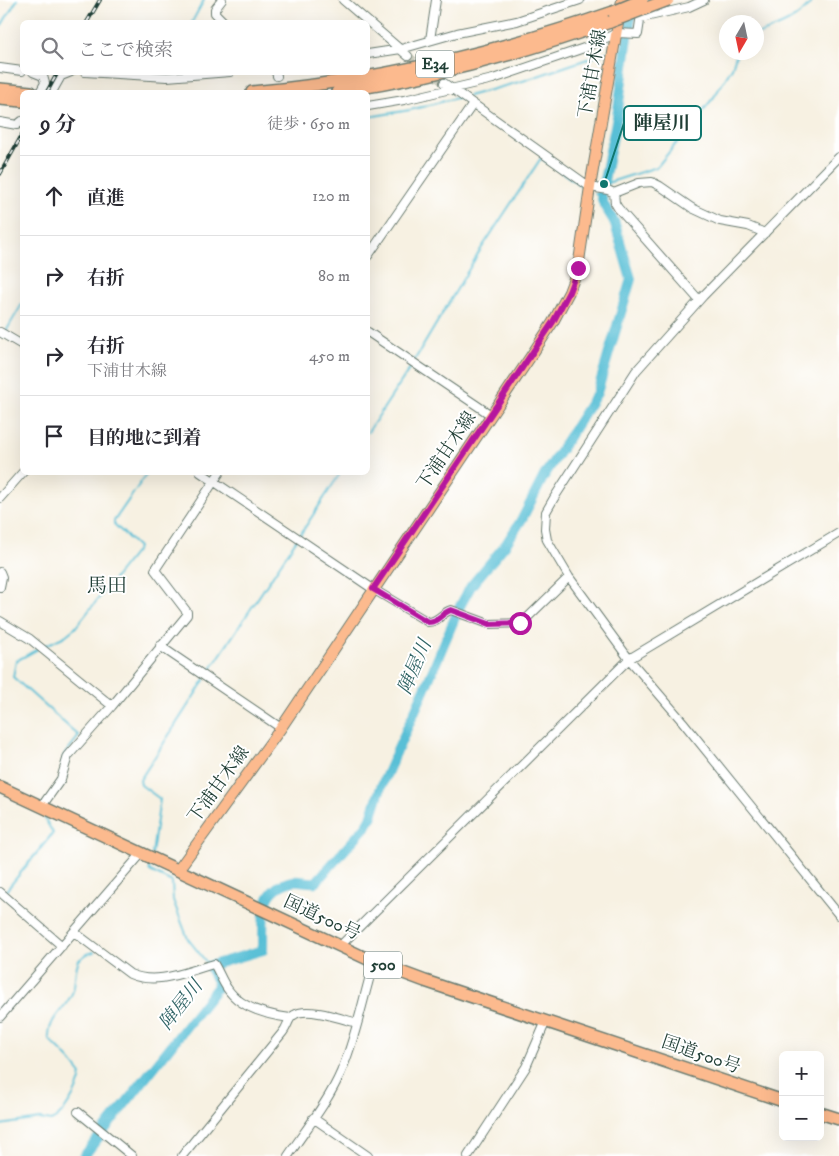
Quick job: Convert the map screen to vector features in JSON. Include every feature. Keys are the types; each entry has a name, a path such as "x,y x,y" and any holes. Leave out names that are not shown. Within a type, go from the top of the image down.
{"highway":[{"name":"E34","path":"349,90 404,81 466,67 535,48 612,17 642,0"},
{"name":"E34","path":"270,90 323,84 432,65 533,39 668,0"},
{"path":"0,90 20,91"},
{"path":"0,99 20,101"},
{"name":"国道500号","path":"0,787 374,962 424,981 779,1100"},
{"path":"824,1114 839,1119"}],"main road":[{"name":"下浦甘木線","path":"178,870 281,728 553,322 569,292 578,268 622,0"}],"street":[{"path":"222,0 215,9 215,13 222,20"},
{"path":"343,0 367,20"},
{"path":"430,40 436,0"},
{"path":"370,54 401,49 430,40 517,21 580,0"},
{"path":"370,106 452,89 541,64 617,33 638,34 642,0"},
{"path":"641,18 688,8 704,0"},
{"path":"370,23 408,56"},
{"path":"0,68 20,71"},
{"path":"40,75 43,76 45,83 41,90"},
{"path":"53,90 64,75"},
{"path":"134,75 167,77 192,75"},
{"path":"444,83 592,187 611,191 638,183 652,182 692,208 720,221 748,226 765,233"},
{"path":"370,253 473,104"},
{"path":"0,122 17,125 20,122"},
{"path":"839,157 699,300 636,371 546,512 544,529 547,540 569,578 629,659 683,722 839,915"},
{"path":"611,191 618,208 699,300"},
{"path":"0,332 20,344"},
{"path":"370,333 490,415"},
{"path":"0,498 20,475"},
{"path":"204,475 373,589 428,622 437,621 445,612 451,610 489,624 524,621 569,578"},
{"path":"42,806 61,780 68,756 187,615 187,612 155,570 218,475"},
{"path":"340,946 629,659 839,533"},
{"path":"0,572 2,577 0,587"},
{"path":"0,621 30,639 112,706"},
{"path":"160,646 281,728"},
{"path":"0,1017 142,853"},
{"path":"0,892 62,946"},
{"path":"74,932 130,974 140,979 152,980 168,977 214,964 227,988 236,999 246,1006 270,1015 290,1018"},
{"path":"288,1156 340,1074 347,1057 374,962"},
{"path":"182,1156 287,1027 290,1018 294,1014 307,1011 357,1023"},
{"path":"468,1156 526,1067 546,1021"},
{"path":"78,1112 132,1156"},
{"path":"313,1118 368,1156"}],"waterway":[{"path":"0,28 17,0"},
{"path":"193,20 204,0"},
{"path":"764,32 795,18 813,0"},
{"name":"陣屋川","path":"84,1156 219,985 209,966 263,950 263,919 268,899 273,891 281,885 293,881 316,882 367,825 381,787 459,608 471,586 506,544 522,519 544,476 597,393 631,279 614,221 604,205 601,195 617,117 632,8"},
{"name":"陣屋川","path":"618,50 626,50"},
{"path":"468,96 523,81 608,52"},
{"path":"604,184 657,167 714,97 732,68 734,60"},
{"path":"370,117 410,110 460,97"},
{"path":"414,361 481,249 541,158 583,187"},
{"name":"陣屋川","path":"595,194 601,195"},
{"path":"5,333 20,307"},
{"path":"370,429 412,365"},
{"path":"42,647 65,636 75,628 137,550 138,547 114,524 114,521 146,475"},
{"path":"300,535 339,475"},
{"path":"207,675 297,539"},
{"path":"38,649 16,661 13,677 79,736 64,755 62,765"},
{"path":"152,854 160,799 141,785 140,780 205,679"},
{"path":"5,892 53,833 41,812"},
{"path":"150,862 150,871 172,882 173,900 188,939 207,963"},
{"path":"0,1125 40,1119 51,1121 66,1107 74,1093 81,1074 49,1039 49,1032 54,1019 73,991 79,960 87,954 94,952"}],"tunnel":[{"path":"408,56 444,83"}],"railway":[{"path":"88,20 100,0"},
{"path":"48,90 56,75"},
{"path":"0,174 20,139"}],"place":[{"name":"陣屋川","path":"604,184"}],"district":[{"name":"馬田","path":"107,586"}],"route":[{"path":"520,623 489,624 451,610 445,612 437,621 428,622 373,589 553,322 569,292 578,268"}]}
